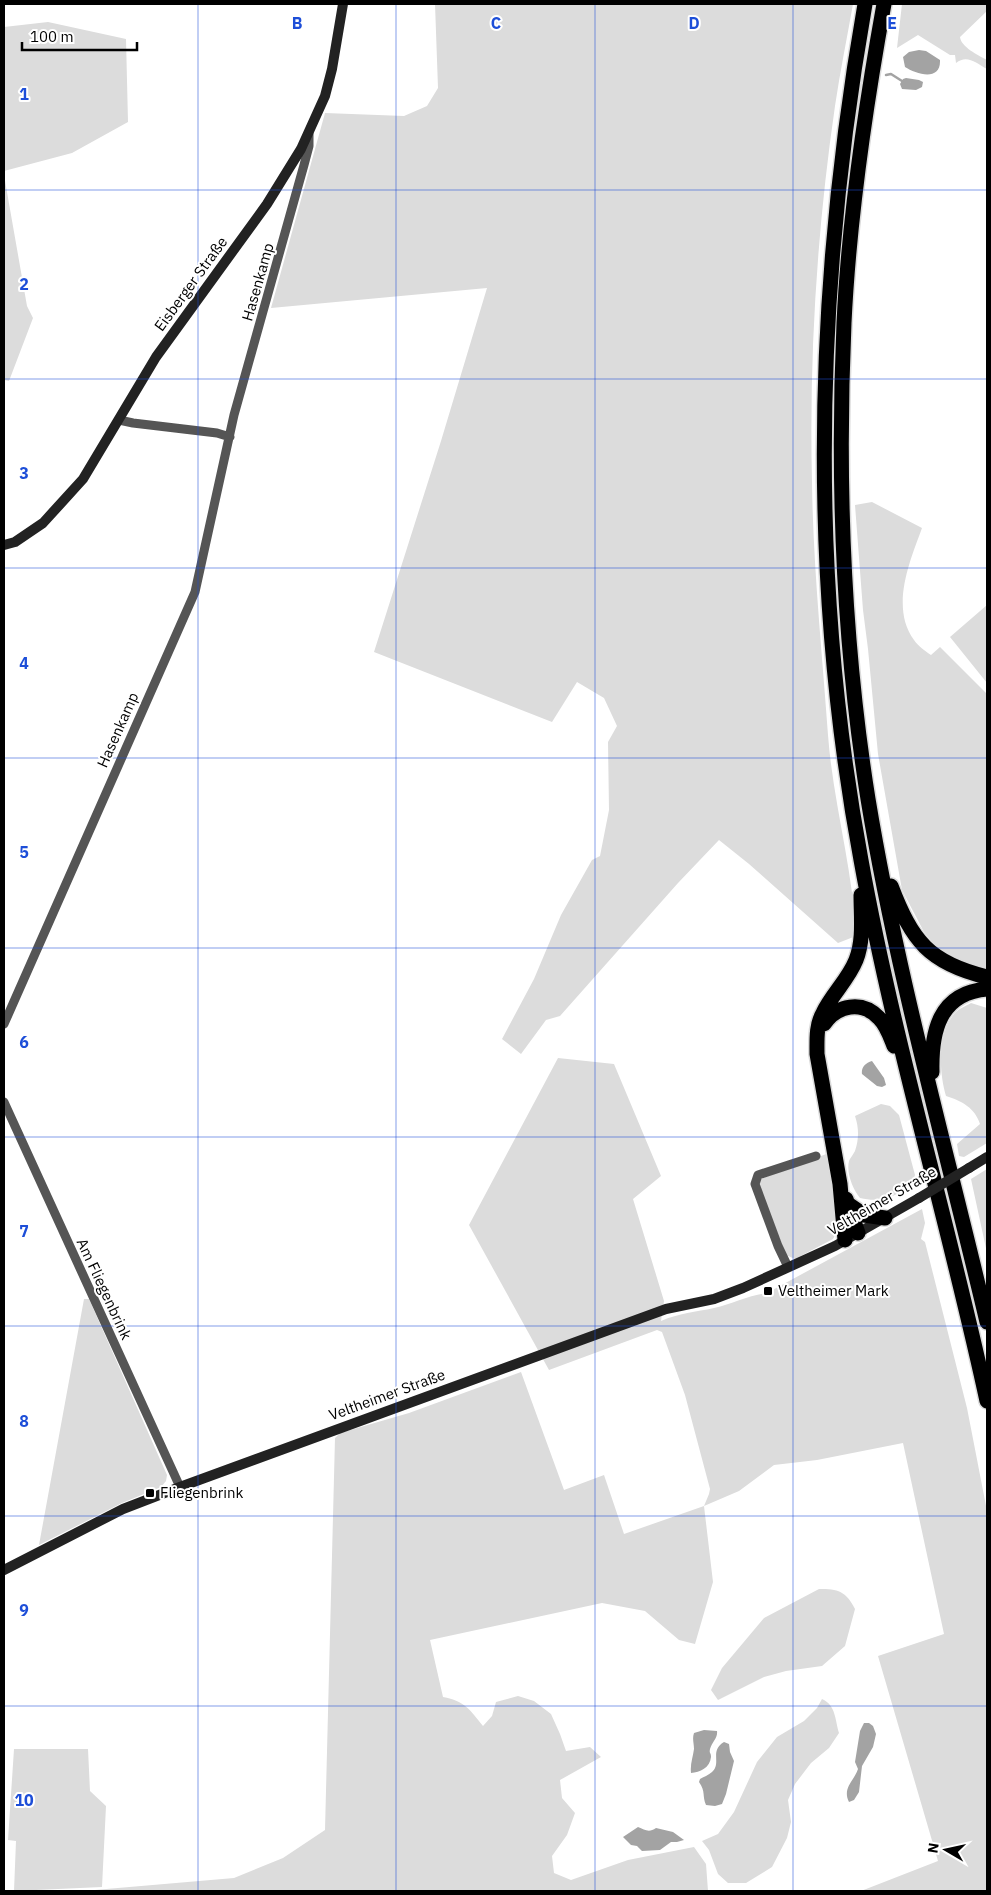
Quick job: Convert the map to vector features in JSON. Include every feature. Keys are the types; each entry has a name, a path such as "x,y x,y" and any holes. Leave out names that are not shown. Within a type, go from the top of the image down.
{"highway":[{"path":"865,4 836,199 824,384 824,501 832,642 843,750 861,864 889,992 987,1401"},
{"path":"884,4 854,201 844,322 842,499 847,610 861,746 890,918 987,1322"},
{"path":"877,849 900,910 918,942 932,955 945,963 987,977"},
{"path":"852,1237 840,1184 817,1054 818,1026 822,1013 850,973 856,960 861,939 861,864"},
{"path":"932,1096 932,1054 935,1030 942,1014 953,1001 963,995 987,989"},
{"path":"817,1054 823,1026 830,1016 844,1007 860,1007 871,1011 879,1017 887,1028 913,1094"},
{"path":"840,1184 848,1204 852,1237"},
{"path":"848,1204 864,1215 886,1218"}],"main road":[{"name":"Eisberger Straße","path":"4,545 15,542 43,523 84,479 156,358 267,204 309,133 325,96 332,69 343,4"},
{"name":"Veltheimer Straße","path":"4,1570 123,1509 180,1487 666,1309 714,1299 743,1288 852,1237 987,1157"}],"street":[{"name":"Hasenkamp","path":"4,1024 195,592 230,437 309,146 309,133"},
{"path":"119,420 217,433 230,437"},
{"name":"Am Fliegenbrink","path":"4,1102 180,1487"},
{"path":"788,1267 778,1246 755,1184 756,1178 758,1175 816,1156"}],"shaded area":[{"path":"435,4 853,4 835,106 823,199 813,340 811,435 814,545 828,735 834,786 851,885 856,936 838,943 719,840 678,883 560,1016 546,1020 521,1054 502,1039 534,979 561,915 592,860 600,856 609,810 608,742 617,726 604,698 577,682 552,722 374,652 487,288 271,308 325,113 404,116 427,106 438,88"},
{"path":"902,4 987,4 987,11 960,37 963,44 987,60 987,69 968,59 960,60 956,63 955,55 950,55 918,35 897,48"},
{"path":"48,22 126,39 128,122 72,153 4,171 4,27"},
{"path":"926,51 940,60 939,67 932,74 921,74 905,67 903,57 909,52"},
{"path":"906,78 923,82 922,87 916,90 902,89 900,84"},
{"path":"4,175 27,306 33,318 9,381 4,380"},
{"path":"872,502 922,528 904,584 903,613 907,627 914,640 931,655 940,647 987,694 987,970 963,965 938,949 924,932 902,890 878,754 863,610 855,505"},
{"path":"987,605 987,683 950,637"},
{"path":"971,1003 987,1008 987,1143 964,1157 959,1156 957,1144 980,1124 971,1109 957,1100 946,1096 942,1076 941,1054 948,1023 956,1012"},
{"path":"558,1058 614,1064 661,1176 633,1199 664,1301 661,1321 674,1316 714,1308 767,1293 922,1209 925,1223 921,1239 925,1242 967,1408 987,1511 987,1891 861,1891 938,1861 878,1656 944,1634 903,1443 817,1460 774,1465 739,1491 704,1506 710,1489 685,1395 662,1332 657,1330 549,1370 469,1225"},
{"path":"872,1061 884,1078 886,1085 882,1087 877,1086 862,1074 864,1066"},
{"path":"881,1104 890,1106 899,1115 915,1175 911,1187 904,1191 886,1198 874,1200 860,1198 853,1186 848,1171 849,1161 855,1151 858,1138 855,1116"},
{"path":"829,1153 836,1197 836,1232 833,1239 795,1259 786,1255 759,1185 760,1179"},
{"path":"987,1169 987,1253 971,1179"},
{"path":"84,1299 89,1299 167,1475 166,1481 161,1487 122,1503 39,1545"},
{"path":"521,1372 564,1490 604,1475 624,1534 704,1506 713,1582 695,1644 679,1640 645,1611 602,1603 430,1640 443,1697 462,1704 483,1726 492,1716 496,1702 518,1696 534,1701 551,1714 566,1751 590,1747 601,1757 560,1780 562,1798 575,1813 567,1835 552,1856 554,1873 571,1880 628,1860 694,1847 706,1864 708,1891 83,1891 234,1878 283,1858 325,1830 335,1438 340,1433 409,1413"},
{"path":"819,1589 841,1592 848,1598 855,1609 845,1646 822,1666 786,1671 764,1677 718,1700 711,1690 722,1668 764,1618"},
{"path":"822,1699 832,1709 839,1733 829,1748 811,1763 795,1784 788,1800 791,1822 787,1838 772,1867 746,1883 728,1883 718,1874 709,1850 702,1841 718,1834 734,1812 757,1762 777,1737 804,1721 817,1708"},
{"path":"864,1723 869,1723 873,1726 876,1734 873,1747 862,1766 859,1792 854,1800 849,1802 847,1793 849,1785 858,1769 855,1762 860,1731"},
{"path":"704,1730 717,1731 717,1736 710,1749 710,1761 704,1769 691,1773 694,1733"},
{"path":"724,1742 729,1744 734,1761 726,1794 722,1804 715,1806 706,1805 699,1782 700,1779 711,1773 715,1768 717,1749"},
{"path":"14,1749 88,1749 90,1791 106,1806 102,1887 14,1891 16,1841 8,1840"},
{"path":"638,1827 647,1830 656,1828 673,1832 684,1840 671,1842 660,1850 642,1851 637,1846 631,1845 623,1837"}],"waterway":[{"path":"886,75 891,74 902,81"}],"place":[{"name":"Veltheimer Mark","path":"768,1291"},
{"name":"Fliegenbrink","path":"150,1493"}]}
